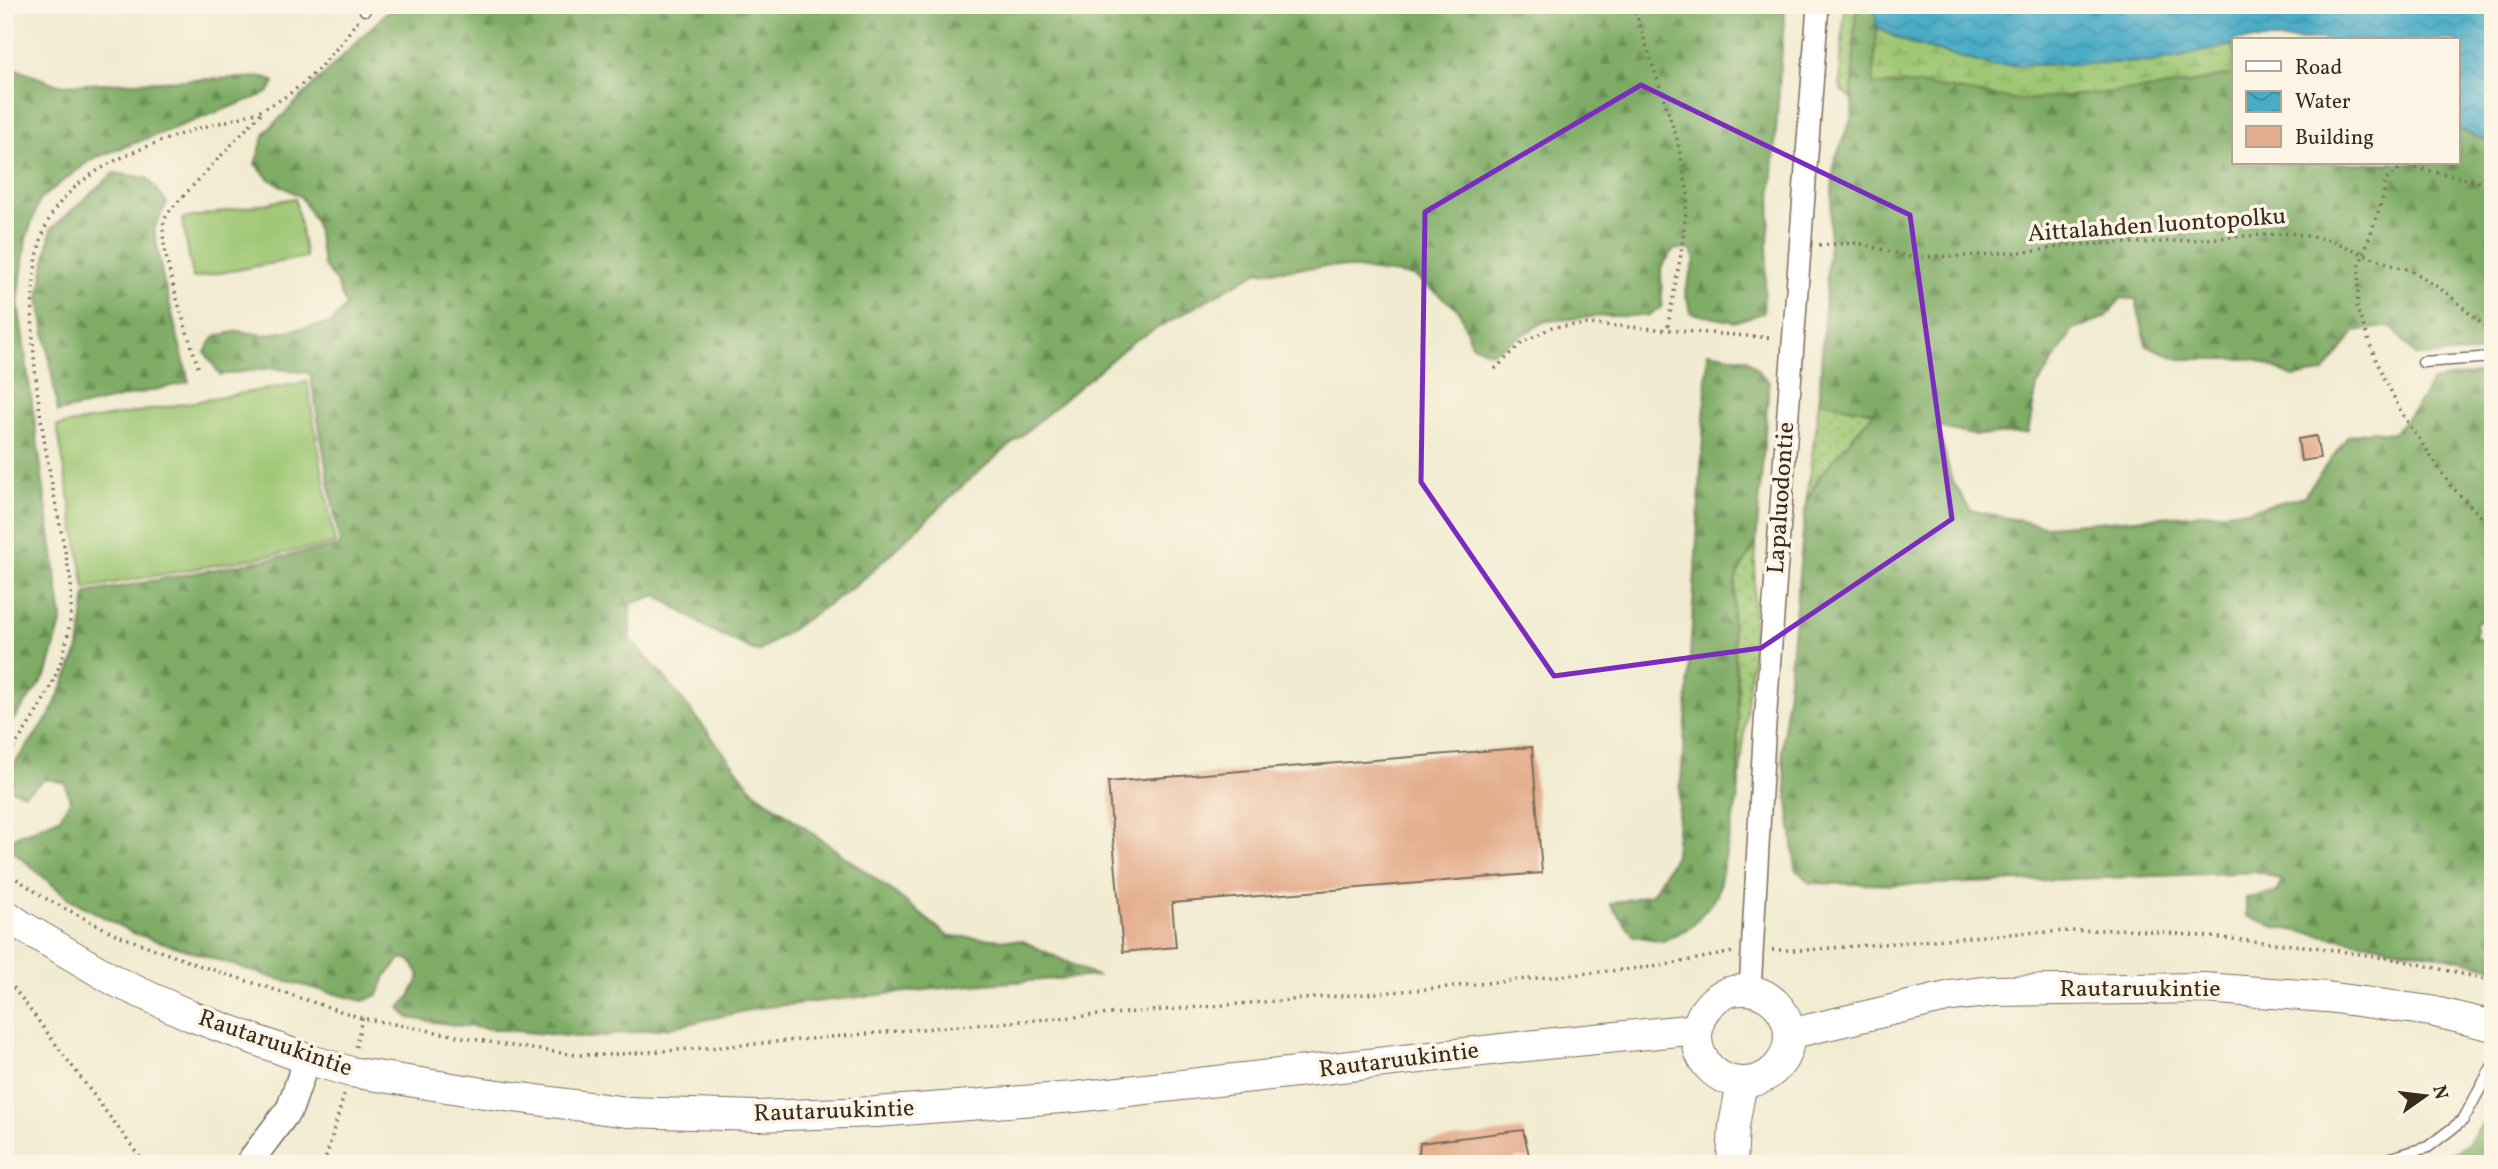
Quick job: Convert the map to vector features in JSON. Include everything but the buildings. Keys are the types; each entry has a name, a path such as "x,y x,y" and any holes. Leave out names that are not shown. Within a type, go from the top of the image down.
{"main road":[{"name":"Rautaruukintie","path":"5,914 117,982 191,1016 307,1059 351,1072 627,1112 757,1116 876,1112 1075,1097 1698,1029"},
{"name":"Rautaruukintie","path":"1789,1034 1951,996 1994,990 2204,988 2328,997 2431,1011 2493,1026"},
{"path":"1750,991 1765,995 1777,1005 1786,1019 1789,1034 1781,1063 1764,1077 1742,1082 1720,1075 1703,1059 1698,1045 1698,1029 1710,1004 1722,995 1750,991"},
{"path":"1732,1164 1734,1126 1742,1082"}],"street":[{"name":"Lapaluodontie","path":"1750,991 1764,738 1818,5"},
{"path":"248,1164 290,1108 307,1059"}],"lane":[{"path":"2423,362 2493,357"},
{"path":"2329,1164 2374,1163 2428,1147 2463,1120 2493,1065"}],"path":[{"path":"1633,5 1685,169 1688,194 1681,254 1667,330"},
{"path":"5,760 40,709 52,686 68,639 72,606 71,582 37,398 34,366 32,289 40,241 47,220 72,189 103,166 134,151 185,132 265,108 286,97 339,47 364,8"},
{"path":"198,367 169,268 164,243 164,222 172,208 265,108"},
{"path":"2493,185 2404,165 2385,181 2382,201 2359,267 2357,309 2376,360 2401,412 2451,486 2493,529"},
{"name":"Aittalahden luontopolku","path":"1800,246 1858,243 1910,257 1964,256 2036,251 2069,245 2290,233 2330,240 2411,270 2448,294 2493,334"},
{"path":"1495,369 1522,343 1552,327 1590,324 1793,339"},
{"path":"5,871 46,898 115,934 195,964 362,1018 505,1045 576,1055 720,1047 1416,990 1660,966 1724,952 1806,950 2022,933 2127,929 2314,947 2405,961 2493,981"},
{"path":"5,976 145,1164"}],"highlighted area":[{"path":"1641,85 1910,215 1952,519 1761,648 1554,676 1421,482 1425,212"}],"green space":[{"path":"394,5 1785,5 1763,313 1734,322 1691,313 1685,291 1695,261 1691,250 1674,249 1661,268 1662,307 1647,316 1604,316 1546,321 1491,353 1472,345 1459,310 1414,276 1334,266 1257,272 1131,343 970,479 858,584 758,652 709,629 657,595 630,604 630,640 661,673 754,791 891,890 948,936 1023,941 1096,976 971,985 758,1008 673,1027 588,1038 409,1018 400,1008 411,995 420,976 410,960 401,958 386,976 378,995 363,1001 274,978 133,933 68,898 8,847 15,837 59,818 70,801 65,783 46,779 24,794 5,787 6,775 50,715 79,649 86,593 340,546 310,373 271,368 220,375 205,352 215,336 239,331 263,335 332,323 346,306 336,282 324,266 315,221 301,197 269,179 255,164 265,133"},
{"path":"1845,5 1856,5 1852,99 1841,90"},
{"path":"1856,5 1875,5 1877,28 1873,85 1920,84 2020,100 2168,87 2232,74 2232,164 2460,164 2460,130 2493,143 2493,352 2416,356 2391,326 2356,331 2323,373 2293,377 2256,359 2179,359 2146,345 2136,299 2121,298 2106,317 2073,330 2037,386 2028,433 1972,435 1938,427 1951,478 1970,510 2045,526 2250,510 2304,496 2348,436 2370,431 2394,433 2418,405 2433,381 2493,370 2493,611 2476,623 2476,638 2493,642 2493,968 2459,959 2275,927 2246,916 2246,898 2276,893 2282,881 2262,872 1914,885 1810,883 1796,869 1782,750 1806,503 1819,477 1874,412 1819,401 1834,162 1852,117"},
{"path":"1877,28 1911,44 1949,53 2232,45 2232,74 2168,87 2020,100 1920,84 1873,85"},
{"path":"5,55 8,66 58,85 265,77 274,82 268,93 92,159 40,199 26,239 18,302 62,619 47,674 5,731"},
{"path":"114,173 147,178 167,203 154,229 162,274 189,382 58,412 39,297 51,229"},
{"path":"295,198 306,257 193,278 182,219"},
{"path":"1708,352 1747,359 1769,382 1756,543 1736,577 1732,620 1738,692 1738,796 1717,896 1691,927 1663,941 1634,936 1610,904 1652,894 1675,855 1687,708"},
{"path":"307,382 335,544 85,588 57,426"},
{"path":"1819,401 1874,412 1819,477 1806,503"},
{"path":"1756,543 1752,657 1738,796 1738,692 1732,620 1736,577"},
{"path":"2493,1108 2493,1164 2435,1164 2469,1143"}],"water":[{"path":"1875,5 2493,5 2493,142 2460,130 2460,38 2232,38 2232,45 2155,62 1992,66 1911,44 1877,28"}]}
